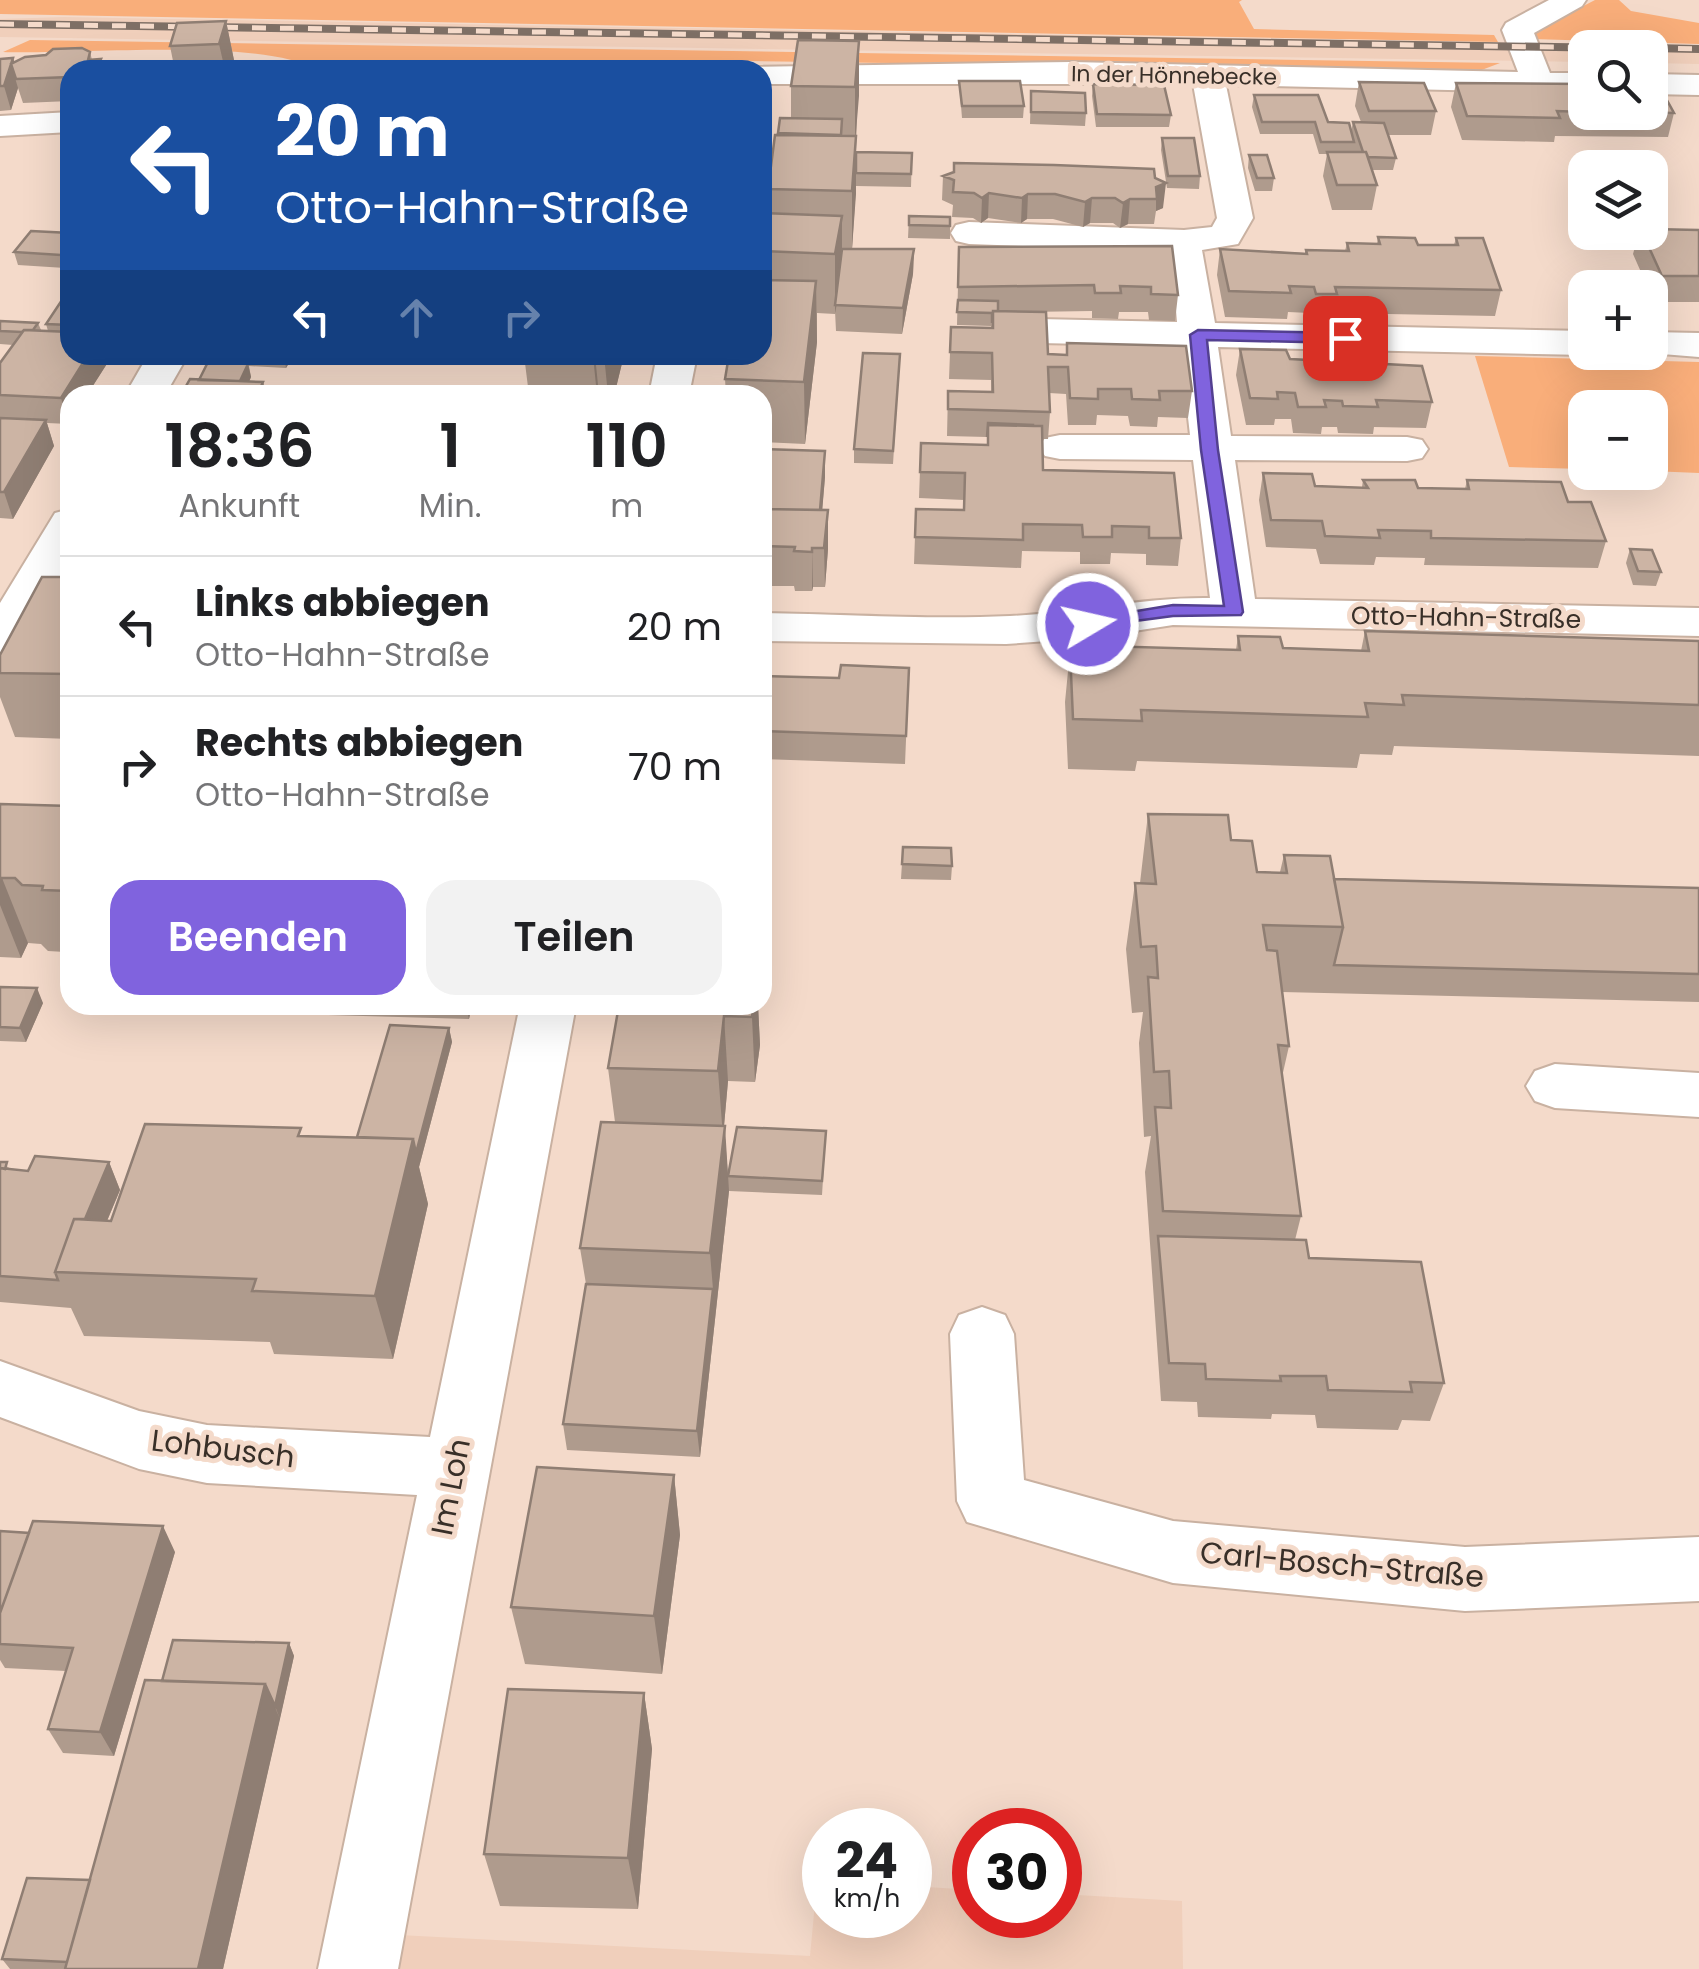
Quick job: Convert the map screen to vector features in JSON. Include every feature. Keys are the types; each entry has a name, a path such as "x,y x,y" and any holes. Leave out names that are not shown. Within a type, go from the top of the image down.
{"street":[{"path":"1538,82 1516,30 1571,0"},
{"name":"In der Hönnebecke","path":"772,74 1568,83"},
{"path":"969,233 1184,240 1225,236 1235,218 1208,76"},
{"path":"1668,84 1699,85"},
{"path":"0,126 60,123"},
{"path":"1187,255 1234,612"},
{"path":"1039,331 1568,342"},
{"path":"1668,344 1699,345"},
{"path":"1060,446 1407,449"},
{"path":"0,642 60,539"},
{"name":"Otto-Hahn-Straße","path":"772,627 1006,630 1088,624 1173,610 1699,622"},
{"name":"Im Loh","path":"358,1969 546,1015"},
{"path":"1556,1086 1699,1095"},
{"name":"Carl-Bosch-Straße","path":"982,1334 991,1501 1173,1552 1465,1579 1699,1569"},
{"name":"Lohbusch","path":"0,1388 140,1440 207,1454 454,1468"}],"shaded area":[{"path":"0,0 1242,0 1239,2 1254,29 1494,35 1498,42 0,14"},
{"path":"1595,0 1619,0 1631,11 1699,23 1699,44 1668,43 1668,30 1568,30 1568,40 1532,39 1537,30"},
{"path":"64,17 1568,44 1568,62 0,37 0,19"},
{"path":"30,40 1500,63 1479,71 772,60 291,60 213,51 3,52"},
{"path":"1668,45 1699,46 1699,64 1668,63"},
{"path":"1475,356 1568,358 1568,370 1668,370 1668,361 1699,362 1699,473 1668,472 1668,390 1568,390 1568,469 1509,467"},
{"path":"932,1887 952,1889 952,1938 1082,1938 1082,1895 1182,1901 1183,1969 393,1969 399,1935 810,1956 812,1938 932,1938"}],"building":[{"path":"226,21 219,44 170,46 177,23"},
{"path":"798,40 859,41 855,87 791,86"},
{"path":"82,48 90,52 88,60 60,60 60,77 16,79 11,64 25,57 46,55 53,49"},
{"path":"13,58 4,86 0,86 0,59"},
{"path":"959,81 1020,81 1024,106 962,106"},
{"path":"1359,82 1424,83 1436,111 1369,111"},
{"path":"1456,83 1568,84 1568,111 1557,111 1560,118 1467,116"},
{"path":"1093,84 1164,85 1171,115 1097,114"},
{"path":"1031,91 1085,93 1086,113 1031,112"},
{"path":"1254,95 1318,95 1328,122 1349,123 1354,142 1321,142 1315,122 1262,122"},
{"path":"780,118 842,119 841,135 778,133"},
{"path":"1353,122 1384,123 1396,158 1368,157"},
{"path":"775,135 856,136 852,191 772,189"},
{"path":"1162,138 1194,138 1200,176 1168,176"},
{"path":"856,152 912,153 911,174 856,173"},
{"path":"1327,152 1366,152 1377,185 1337,185"},
{"path":"1249,155 1267,155 1274,178 1257,178"},
{"path":"954,163 1154,169 1155,178 1166,183 1156,187 1157,199 1130,199 1123,203 1115,198 1092,198 1085,202 1055,194 1028,194 1022,198 989,193 982,198 974,193 953,192 954,180 943,176 954,172"},
{"path":"772,213 842,216 835,254 772,251"},
{"path":"909,216 950,217 950,226 909,225"},
{"path":"1668,229 1699,230 1699,276 1668,276 1668,270 1659,270 1650,250 1668,250"},
{"path":"31,231 60,232 60,255 14,252"},
{"path":"1378,237 1415,238 1418,245 1458,245 1456,238 1483,238 1501,290 1335,287 1337,294 1316,294 1314,287 1289,286 1291,293 1229,291 1220,249 1307,254 1306,250 1349,251 1347,243 1380,244"},
{"path":"1172,246 1178,295 1151,294 1151,287 1120,286 1121,293 1095,293 1094,285 958,287 959,247"},
{"path":"842,249 914,249 903,308 835,305"},
{"path":"772,280 816,281 804,382 725,379 727,365 772,365"},
{"path":"958,300 998,301 998,311 993,311 992,323 992,313 957,312"},
{"path":"60,303 60,325 46,324"},
{"path":"993,311 1046,312 1048,354 1067,355 1067,343 1186,346 1192,391 1159,391 1160,400 1132,399 1131,389 1098,389 1098,399 1070,398 1068,367 1048,367 1050,412 948,409 948,391 993,392 992,353 950,352 951,327 993,328"},
{"path":"0,321 38,323 33,330 0,331"},
{"path":"24,330 60,332 60,365 82,365 69,385 60,385 60,398 0,395 0,363"},
{"path":"1240,349 1286,350 1290,359 1422,366 1432,402 1376,400 1378,407 1343,406 1342,401 1324,400 1326,407 1298,407 1295,393 1277,392 1278,399 1250,398"},
{"path":"863,353 900,354 893,451 854,449"},
{"path":"206,365 248,365 240,381 199,380"},
{"path":"190,379 263,382 262,385 187,385"},
{"path":"0,418 46,420 4,492 0,492"},
{"path":"988,423 1033,426 988,425 987,437"},
{"path":"988,425 1042,426 1043,470 1174,473 1181,538 1149,538 1149,527 1112,526 1112,537 1083,537 1082,525 1023,524 1023,540 915,537 916,509 964,510 965,473 920,472 921,443 988,445"},
{"path":"772,449 825,451 820,510 772,509"},
{"path":"1263,473 1312,474 1315,486 1368,488 1363,480 1415,480 1418,488 1469,489 1467,480 1561,482 1568,502 1591,502 1606,541 1431,538 1431,531 1378,530 1380,538 1325,536 1322,521 1271,520"},
{"path":"772,509 828,510 824,548 812,548 812,552 794,551 795,547 772,546"},
{"path":"1630,549 1652,550 1661,572 1638,571"},
{"path":"42,577 60,577 60,674 0,673 0,655"},
{"path":"1365,631 1699,641 1699,705 1402,695 1404,705 1365,703 1368,717 1141,710 1142,721 1073,719 1070,651 1103,652 1103,646 1240,650 1238,636 1280,637 1283,648 1369,651"},
{"path":"841,665 909,668 906,736 772,731 772,676 839,678"},
{"path":"0,804 60,806 60,891 22,885 15,878 0,881"},
{"path":"1148,814 1228,815 1231,840 1252,841 1257,872 1287,873 1284,855 1330,856 1343,927 1263,925 1267,950 1277,951 1289,1046 1278,1045 1301,1216 1163,1211 1155,1107 1171,1108 1169,1071 1154,1072 1148,977 1158,978 1156,946 1141,947 1135,883 1156,884"},
{"path":"903,847 951,848 952,866 902,864"},
{"path":"1334,879 1699,888 1699,974 1334,965 1343,927"},
{"path":"0,987 37,988 20,1028 0,1027"},
{"path":"617,1015 752,1015 724,1016 718,1071 608,1068"},
{"path":"390,1025 449,1028 416,1153 413,1139 357,1137"},
{"path":"601,1122 725,1126 710,1253 580,1248"},
{"path":"145,1124 301,1128 298,1136 413,1139 375,1296 252,1291 256,1279 55,1272 74,1219 111,1221"},
{"path":"737,1127 826,1131 822,1181 728,1176"},
{"path":"35,1156 109,1162 85,1219 74,1219 55,1272 58,1280 0,1276 0,1168 28,1171"},
{"path":"1158,1236 1306,1240 1309,1258 1421,1262 1444,1383 1410,1382 1412,1392 1328,1390 1326,1376 1280,1376 1281,1381 1206,1379 1205,1364 1169,1363"},
{"path":"586,1284 713,1289 697,1431 563,1424"},
{"path":"537,1467 674,1475 654,1616 511,1607"},
{"path":"33,1521 163,1526 100,1732 48,1729 73,1648 0,1644 0,1613"},
{"path":"0,1531 29,1533 0,1613"},
{"path":"173,1640 289,1643 275,1706 265,1684 162,1681"},
{"path":"145,1680 265,1684 198,1969 65,1969"},
{"path":"508,1689 644,1693 628,1858 484,1854"},
{"path":"27,1878 90,1880 67,1962 2,1959"}],"railway":[{"path":"0,24 1568,47"},
{"path":"1668,48 1699,49"}],"route":[{"path":"1088,624 1173,610 1234,612 1198,335 1345,338"}]}
